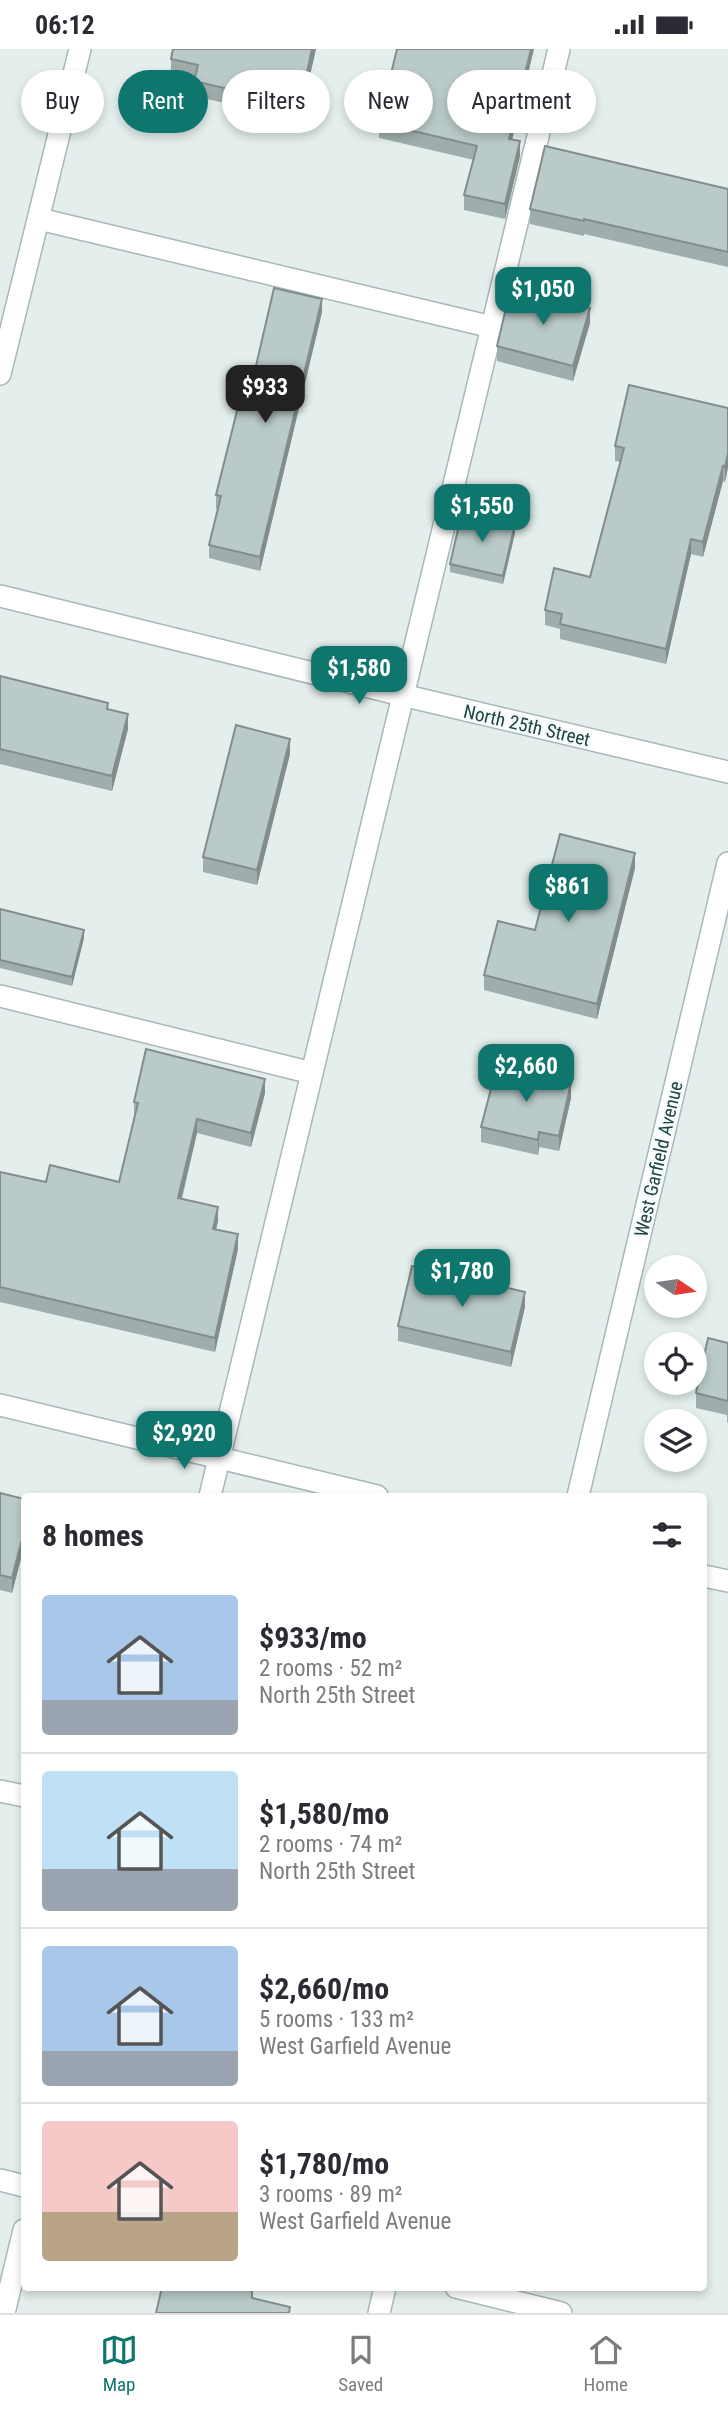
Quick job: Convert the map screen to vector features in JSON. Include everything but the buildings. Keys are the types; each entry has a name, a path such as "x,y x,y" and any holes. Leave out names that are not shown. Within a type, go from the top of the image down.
{"street":[{"path":"0,374 80,49"},
{"path":"211,1493 559,49"},
{"path":"39,219 492,327"},
{"name":"North 25th Street","path":"0,596 728,772"},
{"name":"West Garfield Avenue","path":"579,1493 728,863"},
{"path":"0,996 312,1073"},
{"path":"0,1405 365,1493"},
{"path":"707,1577 728,1581"},
{"path":"0,1791 21,1796"},
{"path":"0,2180 21,2185"},
{"path":"4,2313 21,2242"},
{"path":"379,2313 384,2291"},
{"path":"472,2291 561,2313"}]}
